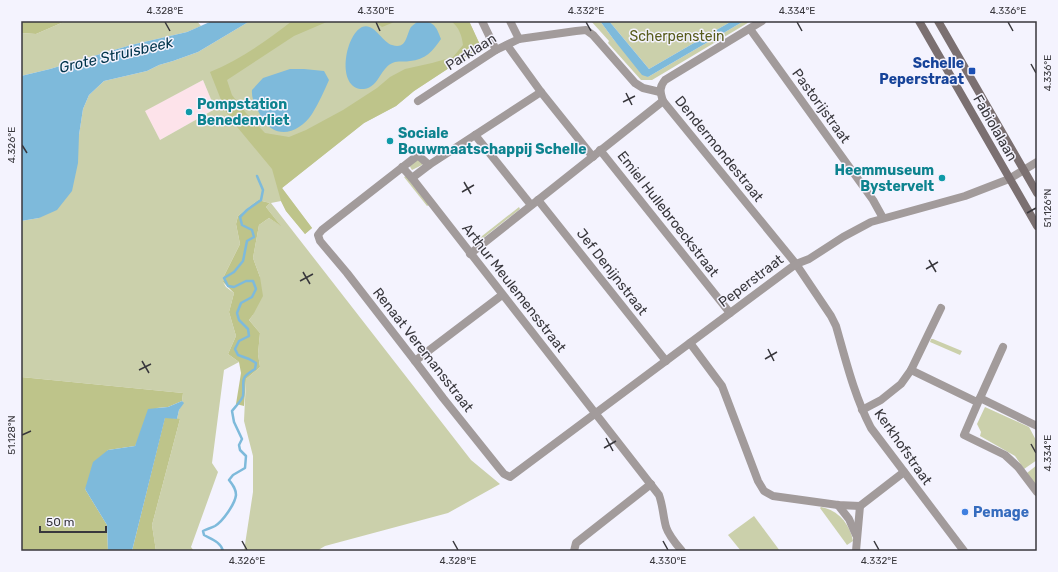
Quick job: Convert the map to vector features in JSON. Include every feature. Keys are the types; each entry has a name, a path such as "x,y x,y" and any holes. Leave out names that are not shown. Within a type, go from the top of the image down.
{"main road":[{"name":"Fabiolalaan","path":"919,21 1037,226"},
{"name":"Fabiolalaan","path":"938,21 1037,193"}],"street":[{"path":"482,21 496,50"},
{"path":"510,21 519,39"},
{"name":"Dendermondestraat","path":"762,21 665,80 661,84 660,92 663,101 796,264"},
{"name":"Pastorijstraat","path":"750,29 873,200 883,218"},
{"name":"Parklaan","path":"418,101 496,50 519,39 586,30 593,35 635,84 643,88 660,92"},
{"path":"507,45 540,92 593,157"},
{"path":"412,178 429,164 540,92"},
{"path":"470,254 663,101"},
{"path":"475,135 531,206"},
{"name":"Emiel Hullebroeckstraat","path":"600,150 730,313"},
{"path":"402,167 417,156 429,164"},
{"name":"Peperstraat","path":"510,477 796,264 809,259 843,237 871,222 965,196 1009,179 1037,162"},
{"name":"Arthur Meulemensstraat","path":"402,167 651,484 663,503 666,528 670,536 682,551"},
{"name":"Renaat Veremansstraat","path":"402,167 322,230 318,235 320,241 347,273 499,468 504,474 510,477"},
{"name":"Jef Denijnstraat","path":"538,200 666,361"},
{"name":"Kerkhofstraat","path":"796,264 831,316 836,326 855,393 872,428 964,551"},
{"path":"416,361 502,295"},
{"path":"862,410 881,400 900,384 911,370 941,308"},
{"path":"690,343 722,386 758,481 764,491 773,496 838,505 860,506 904,472"},
{"path":"1004,347 978,400 964,435 1005,455 1018,467 1037,492"},
{"path":"911,370 1037,426"},
{"path":"574,551 576,543 651,484"},
{"path":"838,505 849,519 857,536"},
{"path":"856,551 860,506"}],"shaded area":[{"path":"203,80 215,109 160,140 144,111"}],"green space":[{"path":"21,21 66,21 36,34 21,33"},
{"path":"66,21 197,21 201,26 187,32 131,45 21,76 21,33 36,34"},
{"path":"250,21 469,21 481,47 414,91 396,106 364,123 282,188 312,228 305,234 286,211 281,201 271,203 471,460 500,484 448,513 325,546 318,551 244,551 253,492 253,456 244,421 246,379 260,367 258,354 260,333 249,320 253,315 260,277 253,258 259,225 269,218 280,225 266,207 270,203 258,200 238,216 236,224 240,244 224,276 223,282 226,287 234,293 229,312 236,336 228,354 239,362 224,370 212,463 218,472 191,547 194,551 156,551 152,525 180,419 177,419 179,410 183,403 183,393 21,377 21,221 39,218 79,135 83,109 89,95 104,81 147,71 159,65 198,52","holes":["203,80 215,109 160,140 145,111"]},
{"path":"292,21 329,21 294,36 227,80 232,95 246,113 265,133 289,137 306,130 343,110 377,88 390,77 405,69 453,57 463,45 460,32 451,21 469,21 481,47 414,91 396,106 364,123 282,188 312,228 305,234 286,211 281,201 272,169 233,122 225,110 210,72 242,56 263,43"},
{"path":"374,21 395,21 382,27"},
{"name":"Scherpenstein","path":"591,21 600,21 614,40 648,77 744,21 751,21 652,80 641,80 608,43 609,41"},
{"name":"Scherpenstein","path":"609,21 732,21 649,69"},
{"path":"417,159 422,162 422,165 412,170 409,165"},
{"path":"406,176 429,205 427,206 404,177"},
{"path":"258,200 270,203 266,207 281,226 269,218 259,225 253,258 260,277 263,296 249,320 260,333 258,354 260,367 246,379 244,406 236,404 241,373 239,362 228,354 236,336 229,312 234,293 223,282 224,276 240,244 236,224 238,216"},
{"path":"519,207 520,209 478,242 477,240"},
{"path":"931,339 962,351 960,355 930,342"},
{"path":"21,377 183,393 182,401 168,407 157,408 135,446 108,450 85,489 107,525 108,551 21,551"},
{"path":"985,407 1029,427 1037,442 1037,460 1024,469 1015,456 980,436 981,432 977,424"},
{"path":"165,417 180,419 152,525 156,551 132,551"},
{"path":"1037,465 1037,487 1027,473"},
{"path":"820,508 833,511 842,519 849,529 853,541 847,545"},
{"path":"754,516 780,551 741,551 728,535"}],"water":[{"name":"Grote Struisbeek","path":"212,21 250,21 198,52 159,65 147,71 104,81 89,95 83,109 79,135 78,163 72,191 57,210 39,218 21,221 21,76 131,45 187,32"},
{"path":"418,21 431,23 437,30 441,39 428,54 420,59 390,64 377,81 364,89 355,87 349,81 346,73 347,51 356,32 362,27 370,27 388,43 397,46 403,44 411,27"},
{"path":"600,21 609,21 649,69 732,21 744,21 648,77 642,75"},
{"path":"290,69 324,71 329,80 317,106 307,121 294,130 281,132 274,130 262,118 253,101 252,90 263,78"},
{"path":"182,401 184,403 179,410 177,419 165,418 132,551 108,551 107,525 85,489 93,462 108,450 135,446 148,409 168,407"}],"waterway":[{"path":"223,551 220,545 213,539 204,535 203,531 215,526 228,512 236,495 234,487 229,480 233,475 245,468 246,456 240,450 239,445 242,439 234,422 232,411 243,396 243,380 246,375 255,369 256,363 238,355 235,349 239,341 249,336 248,329 239,320 237,313 241,303 252,297 256,289 253,281 246,281 234,287 228,286 224,278 234,272 243,261 247,241 254,237 252,230 242,225 240,217 261,200 263,190 257,176"}],"place":[{"name":"Schelle Peperstraat","path":"972,71"},
{"name":"Pompstation Benedenvliet","path":"189,112"},
{"name":"Sociale Bouwmaatschappij Schelle","path":"390,141"},
{"name":"Heemmuseum Bystervelt","path":"942,178"},
{"name":"Pemage","path":"965,512"}]}
